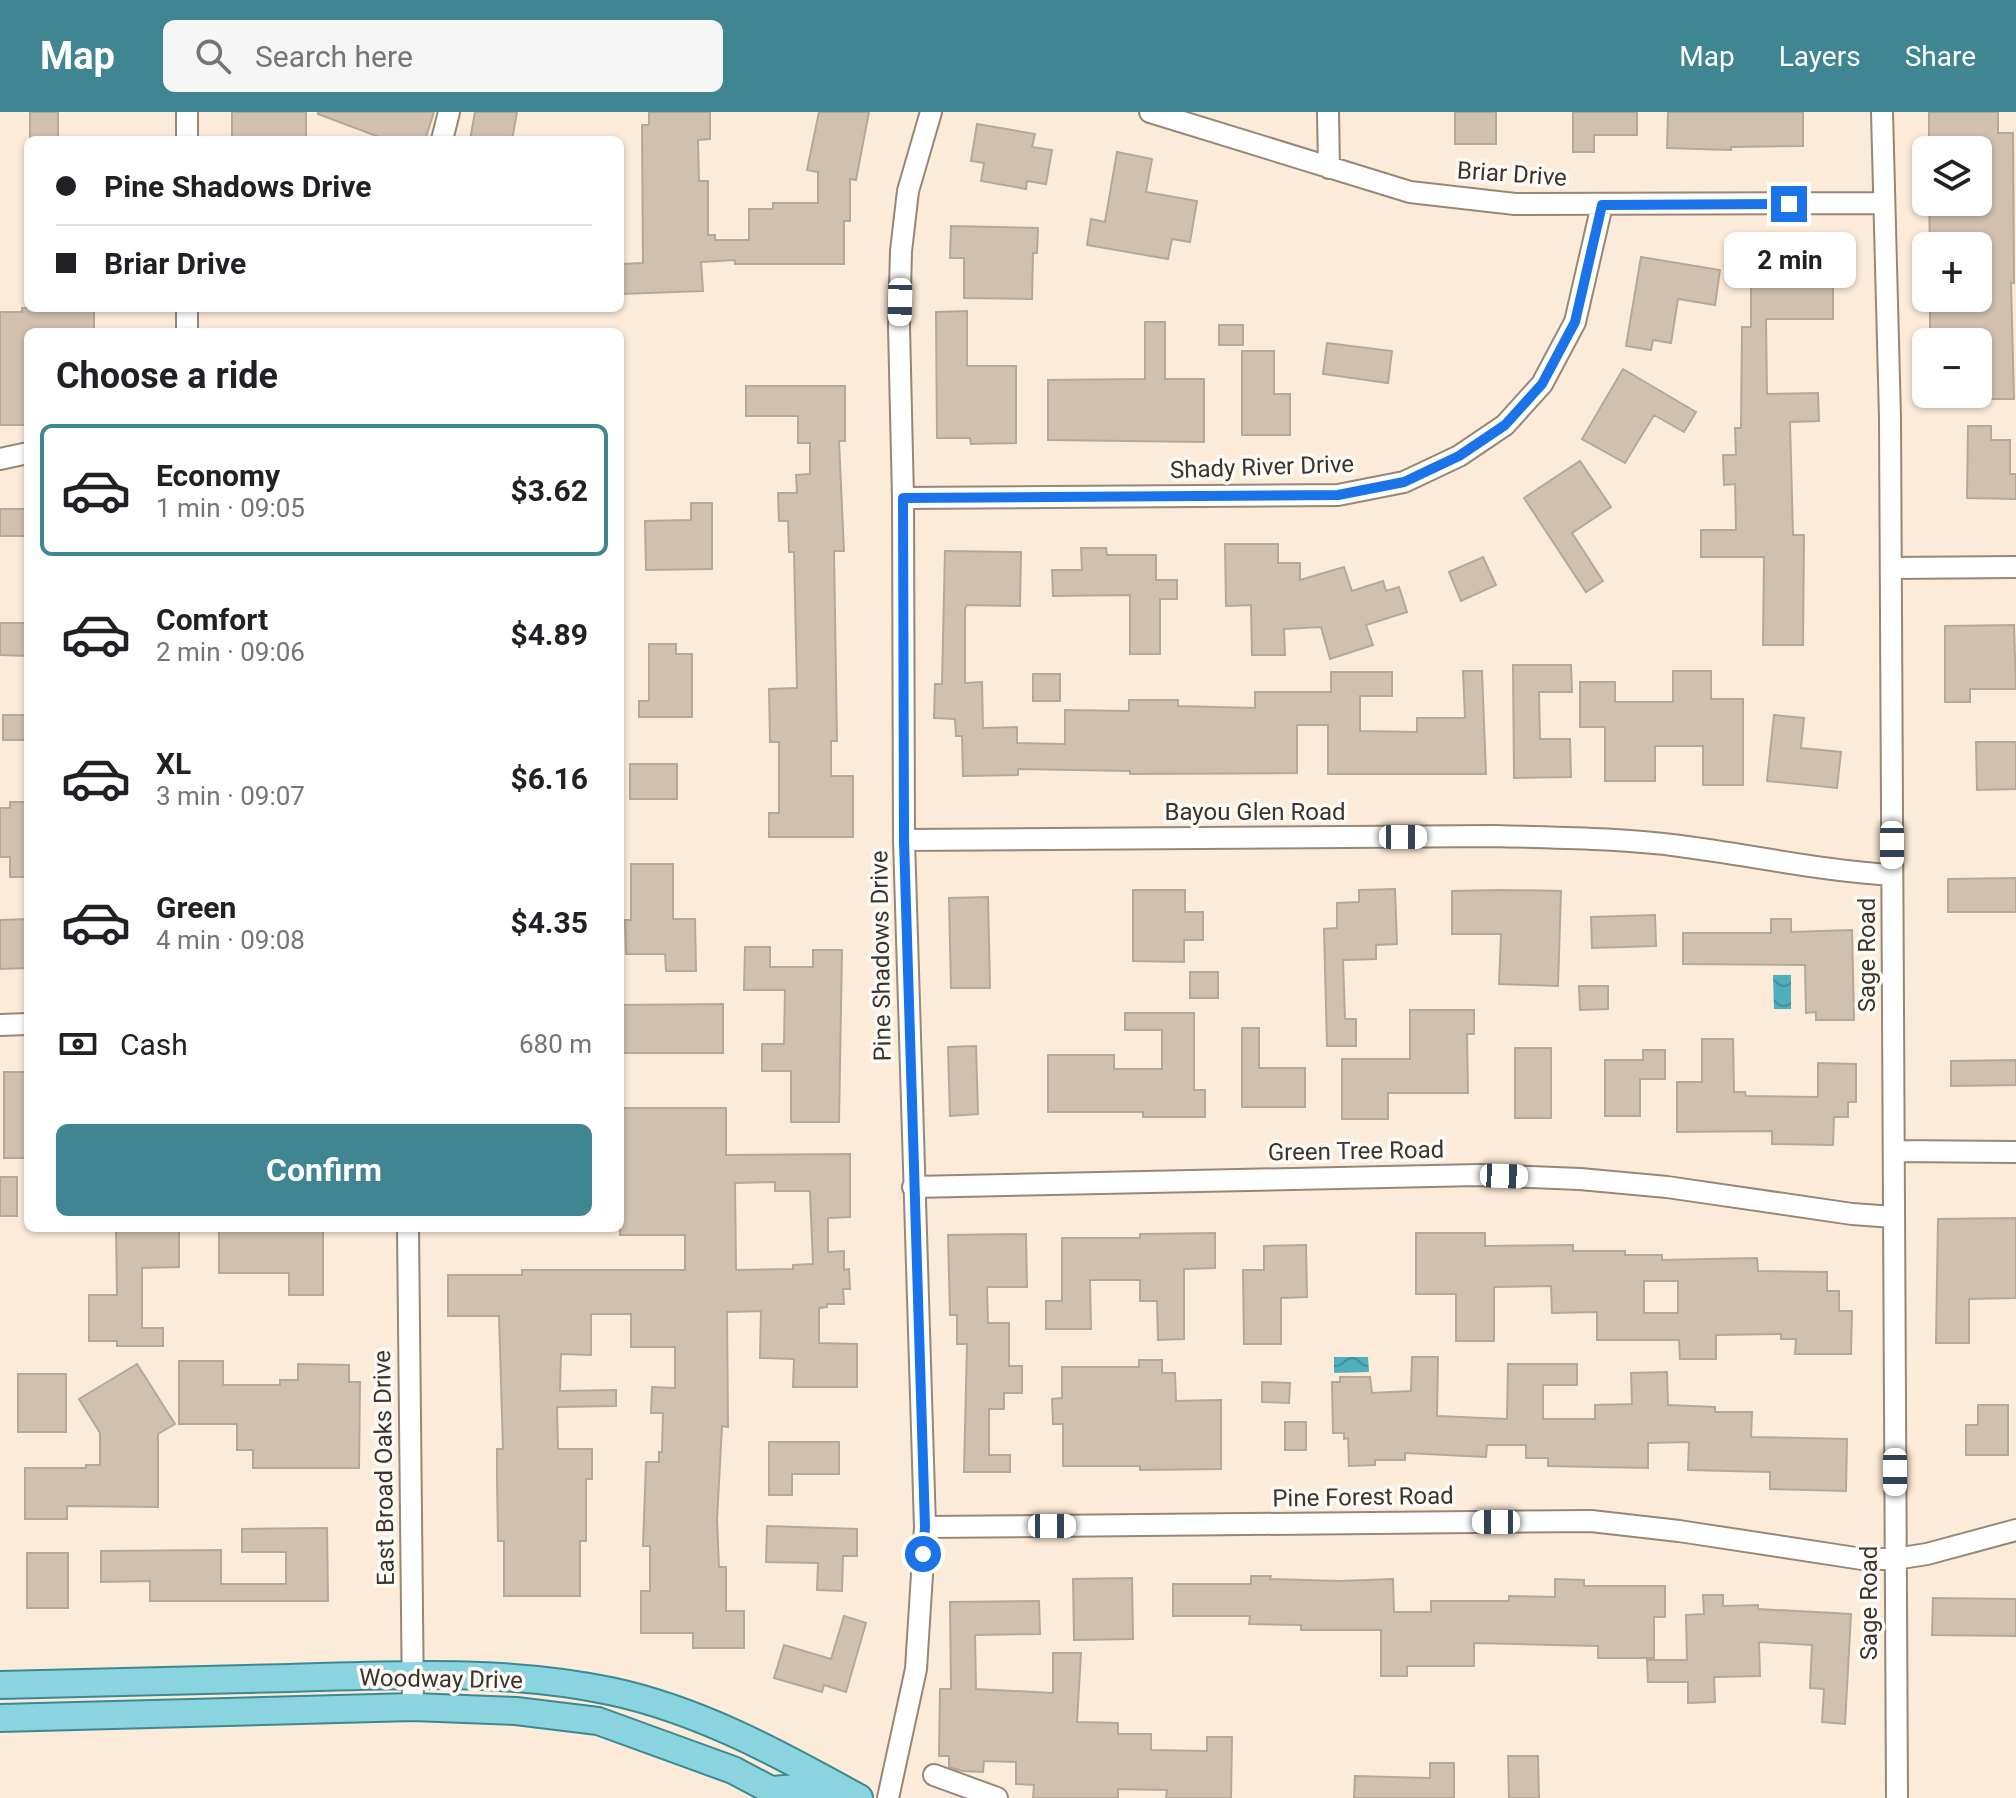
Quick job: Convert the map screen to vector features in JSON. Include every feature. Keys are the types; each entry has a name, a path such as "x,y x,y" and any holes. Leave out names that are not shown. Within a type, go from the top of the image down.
{"main road":[{"name":"Woodway Drive","path":"0,1685 412,1675 526,1680 609,1691 714,1722 859,1798"},
{"path":"85,1684 87,1717"},
{"name":"Woodway Drive","path":"0,1718 413,1707 516,1711 598,1721 721,1765 779,1794"},
{"path":"779,1794 797,1788 820,1798"}],"street":[{"path":"187,112 187,136"},
{"path":"443,136 449,112"},
{"name":"Pine Shadows Drive","path":"888,1798 916,1669 925,1527 904,840 899,327 901,251 908,191 931,112"},
{"name":"Briar Drive","path":"1150,112 1180,116 1329,168 1410,192 1515,204 1883,203"},
{"path":"1328,112 1329,168"},
{"name":"Sage Road","path":"1882,112 1890,418 1897,1798"},
{"name":"Shady River Drive","path":"903,498 1338,495 1404,482 1459,456 1505,425 1542,384 1575,322 1602,205"},
{"path":"0,459 24,454"},
{"path":"1891,568 2016,567"},
{"name":"Bayou Glen Road","path":"904,840 1588,838 1675,845 1775,858 1855,873 1892,875"},
{"path":"0,1025 24,1024"},
{"path":"1894,1151 2016,1152"},
{"name":"Green Tree Road","path":"913,1187 1493,1175 1667,1187 1852,1214 1894,1217"},
{"name":"East Broad Oaks Drive","path":"408,1232 413,1707"},
{"name":"Pine Forest Road","path":"925,1527 1591,1521 1862,1559 1895,1559 1952,1548 2016,1530"},
{"path":"934,1775 997,1798"}],"water":[{"path":"1773,975 1791,975 1791,1009 1774,1009"},
{"path":"1334,1357 1368,1357 1369,1372 1334,1373"}],"building":[{"path":"30,112 58,112 58,136 30,136"},
{"path":"232,112 306,112 306,136 232,136"},
{"path":"434,112 426,136 376,136 318,114"},
{"path":"475,112 517,112 513,136 471,136"},
{"path":"649,112 710,112 710,139 698,140 699,181 708,181 708,235 715,235 715,240 749,240 749,209 773,209 773,203 818,203 818,172 807,170 819,112 869,112 856,180 850,179 850,221 844,221 844,264 735,264 735,260 701,262 703,291 624,294 624,264 643,263 642,125 649,125"},
{"path":"1455,112 1496,112 1496,144 1455,144"},
{"path":"1573,112 1637,112 1637,135 1594,135 1594,152 1573,152"},
{"path":"1668,112 1803,112 1803,146 1731,147 1731,150 1667,148"},
{"path":"1929,112 1998,112 1998,133 2013,133 2014,283 2011,283 2014,399 1992,399 1992,328 1930,328 1930,312 1992,312 1992,232 1930,232 1929,216 1992,216 1992,136 1929,136"},
{"path":"977,124 1035,134 1032,147 1052,150 1046,184 1027,181 1026,189 981,181 984,163 971,161"},
{"path":"1117,152 1152,159 1146,192 1197,201 1190,242 1172,239 1168,259 1087,245 1091,219 1105,222"},
{"path":"951,226 1038,228 1037,253 1033,253 1032,299 964,298 964,258 950,258"},
{"path":"1641,257 1720,270 1715,305 1678,299 1671,343 1653,340 1651,350 1626,346"},
{"path":"1768,259 1833,259 1833,319 1766,319 1767,394 1818,393 1819,421 1790,422 1793,535 1804,535 1803,645 1763,645 1764,557 1701,557 1701,530 1736,530 1735,484 1724,485 1723,455 1736,455 1735,428 1741,428 1742,327 1751,327 1751,275 1768,275"},
{"path":"24,308 24,312 94,312 94,328 24,328 24,425 0,425 0,312 22,312"},
{"path":"967,311 967,366 1016,366 1016,443 971,444 970,438 937,438 936,312"},
{"path":"1145,322 1165,322 1165,379 1204,379 1204,442 1048,440 1048,380 1145,379"},
{"path":"1219,325 1243,325 1243,345 1219,345"},
{"path":"1327,343 1392,351 1388,383 1323,374"},
{"path":"1242,351 1274,351 1274,394 1290,394 1290,435 1242,435"},
{"path":"1623,369 1696,412 1684,432 1654,415 1625,463 1582,439"},
{"path":"746,386 845,386 845,441 839,441 844,551 834,551 837,741 831,741 831,776 853,776 853,837 769,837 769,813 779,813 779,742 770,742 769,689 797,688 794,552 789,552 788,521 779,521 778,493 797,493 796,475 810,474 810,443 798,443 798,416 746,416"},
{"path":"1968,426 1991,426 1991,440 2010,440 2010,474 2016,474 2016,499 1967,498"},
{"path":"1580,461 1611,507 1572,533 1603,581 1586,592 1524,498"},
{"path":"691,503 712,503 712,569 646,570 645,521 691,520"},
{"path":"0,509 24,509 24,536 0,536"},
{"path":"1225,544 1278,544 1278,563 1300,563 1300,580 1344,567 1352,591 1383,581 1386,591 1399,587 1407,612 1366,625 1373,645 1330,659 1321,627 1284,629 1285,655 1252,655 1251,605 1226,606"},
{"path":"1081,548 1106,548 1107,555 1156,555 1156,580 1177,580 1177,599 1160,599 1160,654 1130,654 1130,595 1053,596 1052,570 1082,570"},
{"path":"945,551 1021,552 1020,606 967,605 965,609 965,683 982,682 983,728 1017,727 1017,743 1065,744 1065,710 1129,711 1129,700 1178,700 1178,706 1255,708 1255,692 1331,692 1331,672 1392,672 1392,696 1360,696 1360,731 1417,732 1417,718 1465,718 1463,671 1482,671 1486,774 1328,774 1328,725 1297,725 1297,773 1130,774 1130,771 1018,769 1018,775 963,776 962,736 956,736 955,719 934,718 935,684 942,684"},
{"path":"1483,557 1496,585 1461,601 1449,572"},
{"path":"0,623 24,623 24,656 0,655"},
{"path":"2014,625 2016,689 1970,689 1970,702 1945,702 1945,626"},
{"path":"649,644 676,644 676,654 692,654 692,717 639,717 639,701 649,701"},
{"path":"1513,665 1571,665 1572,692 1539,692 1540,739 1570,739 1571,777 1514,778"},
{"path":"1673,671 1711,671 1711,699 1743,699 1743,785 1703,785 1703,746 1655,746 1655,781 1605,781 1605,727 1580,727 1580,682 1615,682 1615,702 1673,702"},
{"path":"1033,674 1060,674 1060,701 1033,701"},
{"path":"3,715 24,715 24,740 3,740"},
{"path":"1774,715 1804,718 1801,748 1841,752 1837,788 1767,781"},
{"path":"1976,742 2016,742 2016,789 1977,790"},
{"path":"630,764 677,764 677,799 630,799"},
{"path":"10,802 24,802 24,877 10,877 10,857 0,857 0,808 10,808"},
{"path":"631,864 673,864 673,919 695,919 696,971 666,971 665,954 626,954 625,920 631,920"},
{"path":"2016,878 2016,912 1948,912 1948,879"},
{"path":"1395,889 1397,944 1376,945 1376,959 1343,960 1345,1019 1356,1019 1356,1046 1327,1046 1324,929 1337,928 1337,903 1359,902 1359,890"},
{"path":"1133,890 1185,890 1185,912 1203,912 1203,940 1184,940 1184,962 1133,961"},
{"path":"1452,891 1561,891 1558,986 1499,984 1501,934 1452,934"},
{"path":"988,897 990,988 951,988 949,898"},
{"path":"1655,915 1656,946 1592,948 1591,917"},
{"path":"24,919 24,968 0,969 0,920"},
{"path":"1771,919 1791,919 1791,932 1852,930 1854,1020 1816,1020 1816,1012 1806,1013 1805,965 1683,964 1683,933 1771,933"},
{"path":"745,947 770,947 770,967 813,967 813,950 842,950 839,1122 791,1122 791,1071 762,1071 762,1044 784,1044 785,990 744,990"},
{"path":"1190,972 1218,972 1218,998 1190,998"},
{"path":"1579,986 1608,986 1608,1009 1580,1010"},
{"path":"723,1004 723,1053 624,1053 624,1005"},
{"path":"1410,1010 1474,1010 1474,1034 1467,1034 1468,1093 1388,1093 1388,1119 1342,1119 1342,1059 1410,1059"},
{"path":"1125,1013 1194,1013 1194,1090 1205,1090 1205,1117 1143,1117 1143,1112 1048,1112 1048,1055 1114,1055 1114,1069 1162,1069 1162,1030 1125,1030"},
{"path":"1242,1028 1259,1028 1259,1068 1305,1068 1305,1107 1242,1107"},
{"path":"1702,1039 1733,1039 1734,1092 1745,1092 1746,1096 1818,1097 1818,1063 1856,1064 1856,1102 1848,1102 1848,1117 1834,1117 1833,1145 1772,1144 1772,1131 1677,1132 1677,1082 1702,1082"},
{"path":"976,1046 978,1114 950,1116 948,1047"},
{"path":"1515,1048 1551,1048 1551,1118 1515,1118"},
{"path":"1643,1050 1665,1050 1665,1079 1640,1079 1640,1116 1605,1116 1605,1060 1643,1060"},
{"path":"2016,1060 2016,1085 1951,1086 1951,1061"},
{"path":"4,1072 24,1072 24,1158 4,1158"},
{"path":"624,1108 726,1108 726,1155 850,1154 850,1217 828,1218 828,1252 844,1251 844,1270 849,1269 850,1289 843,1289 844,1304 827,1304 827,1307 819,1308 819,1343 857,1344 857,1387 793,1387 794,1359 760,1358 761,1311 727,1312 728,1427 722,1426 717,1520 719,1567 726,1567 726,1611 744,1611 744,1648 693,1648 693,1633 641,1633 641,1591 650,1591 650,1546 643,1546 646,1462 659,1462 659,1452 662,1452 663,1413 651,1413 652,1387 675,1388 675,1347 631,1347 631,1314 591,1314 591,1355 561,1354 560,1391 616,1390 616,1406 557,1407 558,1449 592,1449 592,1479 586,1479 586,1541 580,1541 580,1596 504,1596 504,1541 498,1541 497,1449 503,1449 499,1316 448,1316 448,1275 522,1275 522,1270 685,1270 685,1235 620,1235 624,1232","holes":["775,1182 775,1191 810,1191 813,1264 793,1265 793,1269 736,1270 735,1183"]},
{"path":"0,1177 17,1177 17,1216 0,1216"},
{"path":"2016,1218 2016,1298 1969,1299 1969,1343 1936,1343 1938,1219"},
{"path":"116,1232 179,1232 179,1267 142,1268 142,1328 163,1328 163,1346 117,1346 117,1341 89,1341 89,1295 117,1295"},
{"path":"219,1232 323,1232 323,1295 289,1295 289,1273 219,1273"},
{"path":"1215,1233 1215,1268 1184,1269 1184,1339 1158,1340 1157,1301 1140,1301 1140,1280 1090,1280 1091,1329 1046,1329 1046,1301 1062,1301 1062,1238 1140,1238 1140,1234"},
{"path":"1416,1233 1485,1233 1485,1246 1573,1245 1573,1251 1625,1251 1625,1255 1662,1255 1662,1260 1757,1258 1758,1271 1827,1272 1827,1291 1839,1291 1839,1311 1852,1311 1851,1354 1795,1354 1796,1339 1781,1339 1781,1334 1716,1335 1716,1359 1680,1359 1679,1340 1597,1340 1597,1312 1552,1313 1551,1286 1494,1287 1494,1341 1456,1341 1456,1294 1416,1294","holes":["1644,1281 1678,1281 1678,1313 1644,1313"]},
{"path":"1026,1234 1027,1287 987,1287 988,1323 1009,1323 1009,1366 1022,1366 1022,1393 1004,1393 1004,1409 989,1409 989,1455 1010,1455 1010,1472 964,1472 967,1344 957,1344 957,1315 950,1315 948,1235"},
{"path":"1306,1245 1307,1297 1281,1298 1281,1344 1244,1344 1243,1270 1264,1270 1264,1246"},
{"path":"1412,1357 1438,1357 1437,1416 1507,1419 1508,1364 1577,1364 1577,1385 1543,1385 1543,1419 1595,1419 1595,1405 1632,1404 1631,1373 1667,1372 1668,1405 1715,1407 1715,1412 1752,1412 1751,1437 1847,1439 1846,1491 1770,1489 1770,1472 1688,1470 1689,1442 1648,1443 1648,1468 1548,1466 1548,1458 1526,1458 1526,1445 1487,1445 1486,1457 1405,1453 1405,1460 1375,1460 1375,1465 1349,1466 1348,1438 1344,1439 1344,1433 1333,1433 1332,1382 1340,1382 1340,1377 1370,1377 1372,1393 1411,1391"},
{"path":"1139,1360 1162,1360 1162,1373 1175,1373 1176,1401 1221,1400 1221,1469 1140,1470 1140,1466 1063,1466 1063,1424 1053,1424 1052,1399 1062,1398 1062,1367 1139,1367"},
{"path":"179,1361 223,1361 223,1385 280,1385 280,1380 298,1380 298,1364 349,1365 349,1382 360,1382 359,1468 253,1468 253,1450 237,1450 237,1424 179,1424"},
{"path":"137,1364 175,1424 158,1434 158,1507 67,1506 67,1519 25,1519 25,1468 86,1468 86,1465 100,1465 100,1433 79,1399"},
{"path":"18,1374 66,1374 66,1432 18,1432"},
{"path":"1262,1382 1290,1383 1289,1403 1262,1402"},
{"path":"1978,1405 2008,1405 2008,1455 1966,1455 1966,1425 1978,1425"},
{"path":"1285,1422 1306,1422 1306,1450 1285,1450"},
{"path":"769,1442 839,1442 839,1474 792,1474 792,1495 769,1495"},
{"path":"767,1526 857,1529 857,1556 843,1556 842,1591 817,1590 818,1563 766,1562"},
{"path":"327,1528 328,1601 150,1601 150,1581 101,1582 101,1551 221,1550 221,1584 286,1584 286,1552 242,1552 242,1529"},
{"path":"27,1553 68,1553 68,1608 27,1608"},
{"path":"1251,1576 1340,1581 1393,1579 1394,1612 1431,1612 1431,1601 1509,1601 1509,1596 1555,1597 1555,1579 1584,1580 1584,1586 1665,1586 1665,1617 1654,1617 1654,1658 1598,1658 1598,1646 1474,1643 1474,1666 1407,1666 1407,1676 1381,1676 1381,1630 1301,1630 1301,1625 1249,1624 1250,1616 1173,1616 1173,1584 1251,1584"},
{"path":"1132,1578 1133,1639 1074,1640 1073,1579"},
{"path":"1703,1595 1723,1595 1723,1606 1758,1605 1758,1609 1851,1614 1845,1724 1822,1722 1824,1689 1810,1688 1812,1645 1759,1642 1760,1676 1714,1677 1715,1702 1688,1703 1688,1682 1648,1682 1647,1660 1687,1660 1686,1615 1704,1614"},
{"path":"1933,1598 2016,1599 2016,1636 1932,1635"},
{"path":"1039,1601 1040,1634 975,1635 976,1689 1053,1693 1053,1653 1081,1653 1077,1722 1118,1723 1118,1734 1151,1734 1151,1750 1207,1751 1207,1737 1232,1737 1231,1798 1166,1798 1167,1790 1118,1789 1118,1798 1033,1798 1034,1785 1016,1784 1016,1762 984,1761 983,1772 949,1767 949,1756 939,1756 940,1689 951,1689 950,1602"},
{"path":"844,1616 866,1623 846,1692 824,1685 822,1692 774,1678 784,1645 831,1659"},
{"path":"1508,1756 1538,1756 1539,1798 1509,1798"},
{"path":"1430,1763 1454,1763 1454,1798 1354,1798 1355,1776 1430,1778"}],"route":[{"path":"923,1554 925,1527 904,840 903,498 1338,495 1404,482 1459,456 1505,425 1542,384 1563,350 1575,322 1602,205 1789,204"}]}
